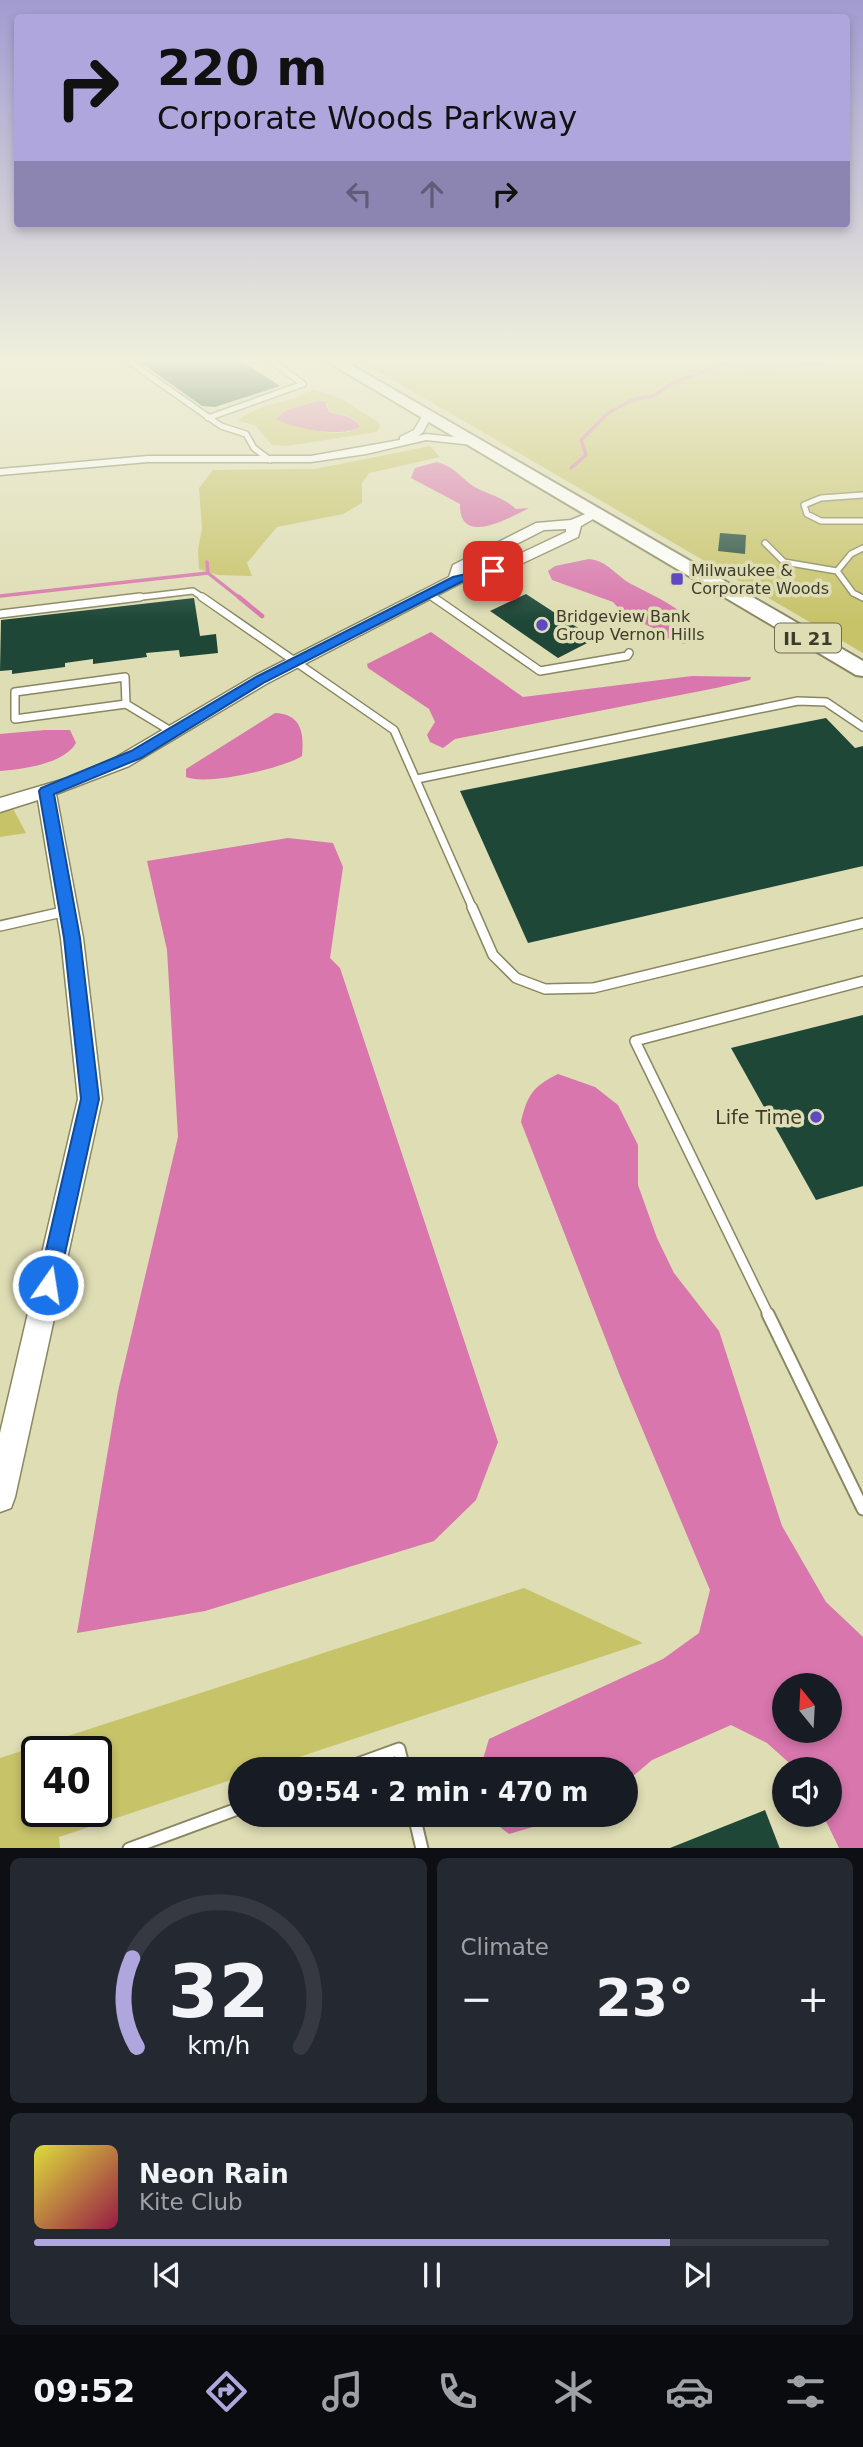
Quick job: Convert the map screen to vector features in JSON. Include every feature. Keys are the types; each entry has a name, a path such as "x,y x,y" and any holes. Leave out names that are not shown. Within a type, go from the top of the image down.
{"main road":[{"name":"IL 21","path":"484,448 863,670"}],"street":[{"path":"0,471 148,459 270,460 336,456 372,448"},
{"path":"0,804 46,791 122,762 294,662 457,579 458,568 541,526 574,524 595,514"},
{"path":"0,1497 90,1099 67,911 46,791"}],"lane":[{"path":"254,448 270,460"},
{"path":"863,495 821,498 804,505 807,514 821,521 863,521"},
{"path":"765,543 784,562 837,571 853,593 863,598"},
{"path":"837,571 851,554 863,548"},
{"path":"0,614 193,591 394,730 418,779 493,955 516,978 545,989 593,988 863,923"},
{"path":"428,594 540,671 627,656 629,653"},
{"path":"126,704 125,677 15,692 13,711 15,719 126,704 174,733"},
{"path":"418,779 798,701 825,702 863,727"},
{"path":"0,926 67,911"},
{"path":"863,981 635,1041 863,1509"},
{"path":"377,1757 399,1749 401,1757"},
{"path":"132,1848 228,1812"},
{"path":"417,1827 422,1848"}],"shaded area":[{"path":"419,448 432,448 440,457 369,473 362,483 362,503 343,514 277,527 247,563 252,576 218,575 199,569 198,550 202,528 199,488 213,470 315,469"},
{"path":"510,448 863,448 863,653"},
{"path":"437,462 516,509 529,508 487,526 468,524 462,517 460,504 411,478 415,468"},
{"path":"589,559 606,565 631,584 680,612 689,619 698,637 684,644 667,638 624,614 613,602 552,580 548,571 555,566"},
{"path":"431,632 523,697 692,676 751,677 750,680 716,688 455,739 443,748 430,742 427,735 435,722 429,709 368,668 367,664"},
{"path":"275,713 284,714 296,721 301,733 302,756 279,766 245,774 210,779 186,777 186,769"},
{"path":"70,730 76,743 53,761 0,771 0,734"},
{"path":"11,805 26,833 0,837 0,808"},
{"path":"288,838 333,843 343,867 330,958 340,968 498,1442 476,1500 434,1541 205,1611 77,1633 118,1391 178,1137 167,950 147,861"},
{"path":"558,1074 595,1087 618,1105 638,1145 638,1185 657,1238 674,1273 719,1331 782,1526 826,1602 863,1637 863,1848 839,1848 829,1827 842,1827 842,1757 783,1757 767,1743 731,1725 652,1760 638,1772 638,1757 484,1757 489,1739 663,1659 699,1633 710,1590 620,1376 521,1122 526,1105 537,1088"},
{"path":"524,1588 643,1643 299,1757 228,1757 228,1781 112,1819 112,1736 68,1736"},
{"path":"21,1751 21,1827 89,1827 59,1837 60,1848 0,1848 0,1758"},
{"path":"500,1827 533,1827 509,1834"}],"building":[{"path":"720,533 746,535 745,554 718,551"},
{"name":"Bridgeview Bank Group Vernon Hills","path":"526,594 595,639 558,658 490,611"},
{"path":"194,598 200,636 216,634 218,653 180,657 179,650 146,653 147,657 93,664 93,659 65,663 65,667 12,674 12,670 0,671 1,620"},
{"path":"826,718 855,748 863,746 863,866 528,943 460,791"},
{"name":"Life Time","path":"863,1015 863,1186 816,1200 731,1048"},
{"path":"765,1810 780,1848 670,1848"}],"waterway":[{"path":"571,468 586,455 584,448"},
{"path":"207,562 208,573"},
{"path":"0,596 208,573"},
{"path":"208,573 241,599"},
{"path":"239,597 262,616"}],"place":[{"name":"Milwaukee & Corporate Woods","path":"677,579"},
{"name":"Bridgeview Bank Group Vernon Hills","path":"542,625"},
{"name":"Life Time","path":"816,1117"}],"route":[{"path":"48,1285 90,1099 72,938 46,791 122,762 260,680 457,579 493,571"}]}
